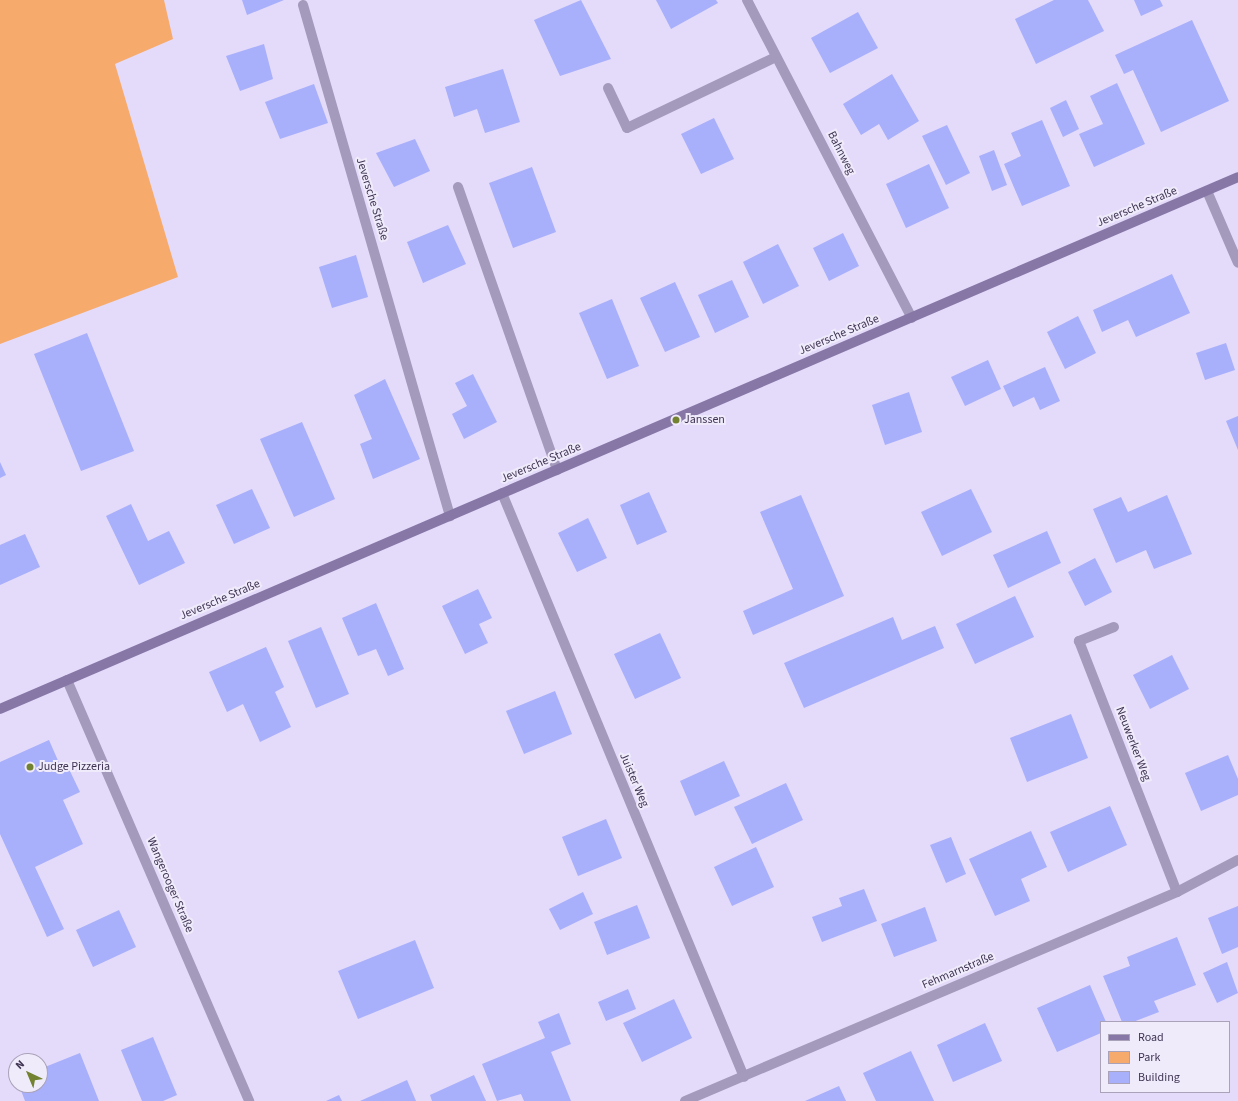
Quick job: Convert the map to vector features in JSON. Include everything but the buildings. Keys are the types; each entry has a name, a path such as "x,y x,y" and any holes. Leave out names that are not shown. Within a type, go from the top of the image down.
{"street":[{"name":"Bahnweg","path":"747,0 912,318"},
{"name":"Jeversche Straße","path":"303,5 450,516"},
{"path":"608,88 627,128 776,56"},
{"name":"Jeversche Straße","path":"0,709 1238,177"},
{"path":"458,187 557,470"},
{"path":"1207,191 1238,263"},
{"name":"Juister Weg","path":"502,494 744,1076"},
{"name":"Neuwerker Weg","path":"1114,627 1079,641 1177,892"},
{"name":"Wangerooger Straße","path":"67,680 248,1101"},
{"name":"Fehmarnstraße","path":"685,1101 1177,892 1238,860"}],"green space":[{"path":"0,0 164,0 173,39 115,64 178,277 0,344"}],"place":[{"name":"Janssen","path":"676,420"},
{"name":"Judge Pizzeria","path":"30,767"}]}
